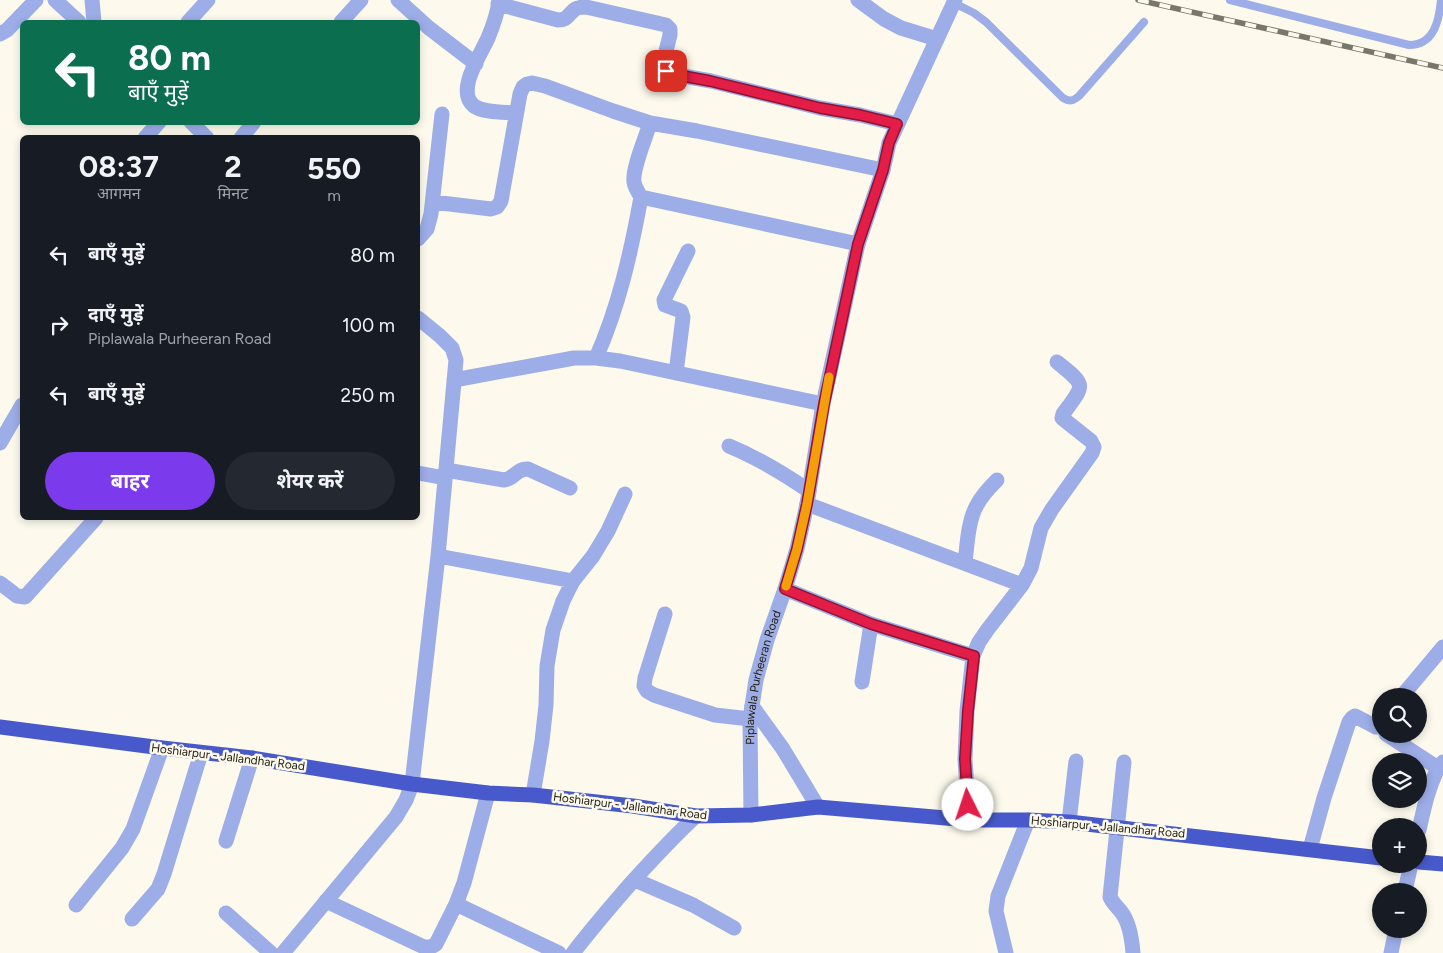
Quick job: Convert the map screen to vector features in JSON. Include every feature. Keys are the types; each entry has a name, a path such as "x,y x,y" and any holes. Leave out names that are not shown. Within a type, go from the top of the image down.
{"highway":[{"name":"Hoshiarpur - Jallandhar Road","path":"0,727 252,758 412,784 634,806 696,816 751,814 818,807 969,820 1069,822 1372,857"},
{"path":"1427,863 1443,864"}],"street":[{"path":"0,34 7,30 36,0"},
{"path":"55,0 77,20"},
{"path":"92,0 94,20"},
{"path":"190,20 208,0"},
{"path":"343,20 361,0"},
{"path":"398,0 429,28 476,64"},
{"path":"858,0 900,28 937,39"},
{"name":"Piplawala Purheeran Road","path":"751,814 751,713 756,680 764,648 797,549 824,404 858,244 883,170 889,143 955,1"},
{"path":"516,113 483,110 468,100 469,78 487,39 499,2 558,20 564,20 573,10 579,7 586,7 666,25 670,29 670,35 662,66 672,74 897,124"},
{"path":"433,202 491,209 497,207 501,201 520,94 527,84 532,83 650,123 883,170"},
{"path":"420,237 429,224 433,202 442,114"},
{"path":"596,358 607,333 627,267 641,197 636,189 634,170 650,123"},
{"path":"148,135 156,125"},
{"path":"193,125 204,135"},
{"path":"243,135 252,125"},
{"path":"641,197 858,244"},
{"path":"676,373 683,317 680,311 665,305 664,300 688,251"},
{"path":"283,953 396,817 406,800 412,784 438,556 456,360 452,348 420,320"},
{"path":"454,380 574,358 596,358 620,361 824,404"},
{"path":"969,820 965,759 974,656 979,642 1022,585 1031,568 1042,528 1052,509 1092,453 1094,447 1090,441 1062,418 1062,414 1079,392 1080,382 1057,362"},
{"path":"0,442 20,408"},
{"path":"729,446 755,457 787,475 808,498 1022,585"},
{"path":"420,473 504,480 522,468 570,488"},
{"path":"965,563 972,517 976,506 997,480"},
{"path":"532,795 542,741 546,705 547,666 553,630 563,601 573,581 593,556 625,494"},
{"path":"0,583 17,596 24,597 94,520"},
{"path":"438,556 573,581"},
{"path":"785,589 871,624 974,656"},
{"path":"665,614 645,678 644,686 647,691 716,715 751,713 783,749 818,807"},
{"path":"862,682 871,624"},
{"path":"1409,688 1443,647"},
{"path":"1310,849 1348,722 1355,716 1372,724"},
{"path":"1405,743 1441,765 1431,781 1422,818"},
{"path":"76,905 122,848 133,829 162,748"},
{"path":"132,919 158,889 161,882 201,753"},
{"path":"226,841 252,758"},
{"path":"1069,822 1076,761"},
{"path":"1124,762 1110,897 1123,914 1131,935 1133,953"},
{"path":"326,901 424,947 431,947 436,944 464,883 488,793"},
{"path":"574,953 592,928 675,835 696,816"},
{"path":"1006,953 996,911 998,896 1028,820"},
{"path":"635,880 693,905 734,928"},
{"path":"456,904 559,953"},
{"path":"226,913 270,953"},
{"path":"1391,953 1394,938"}],"lane":[{"path":"1230,0 1409,45 1418,45 1430,34 1436,25 1441,0"},
{"path":"955,1 974,12 986,22 1069,102 1074,101 1079,96 1144,22"}],"railway":[{"path":"1138,0 1443,68"}],"slow traffic":[{"path":"786,586 807,504 829,377"}],"route":[{"path":"666,71 672,74 710,81 820,108 897,124 889,143 883,170 858,244 824,404 807,504 797,549 785,589 871,624 974,656 965,759 968,805"}]}
